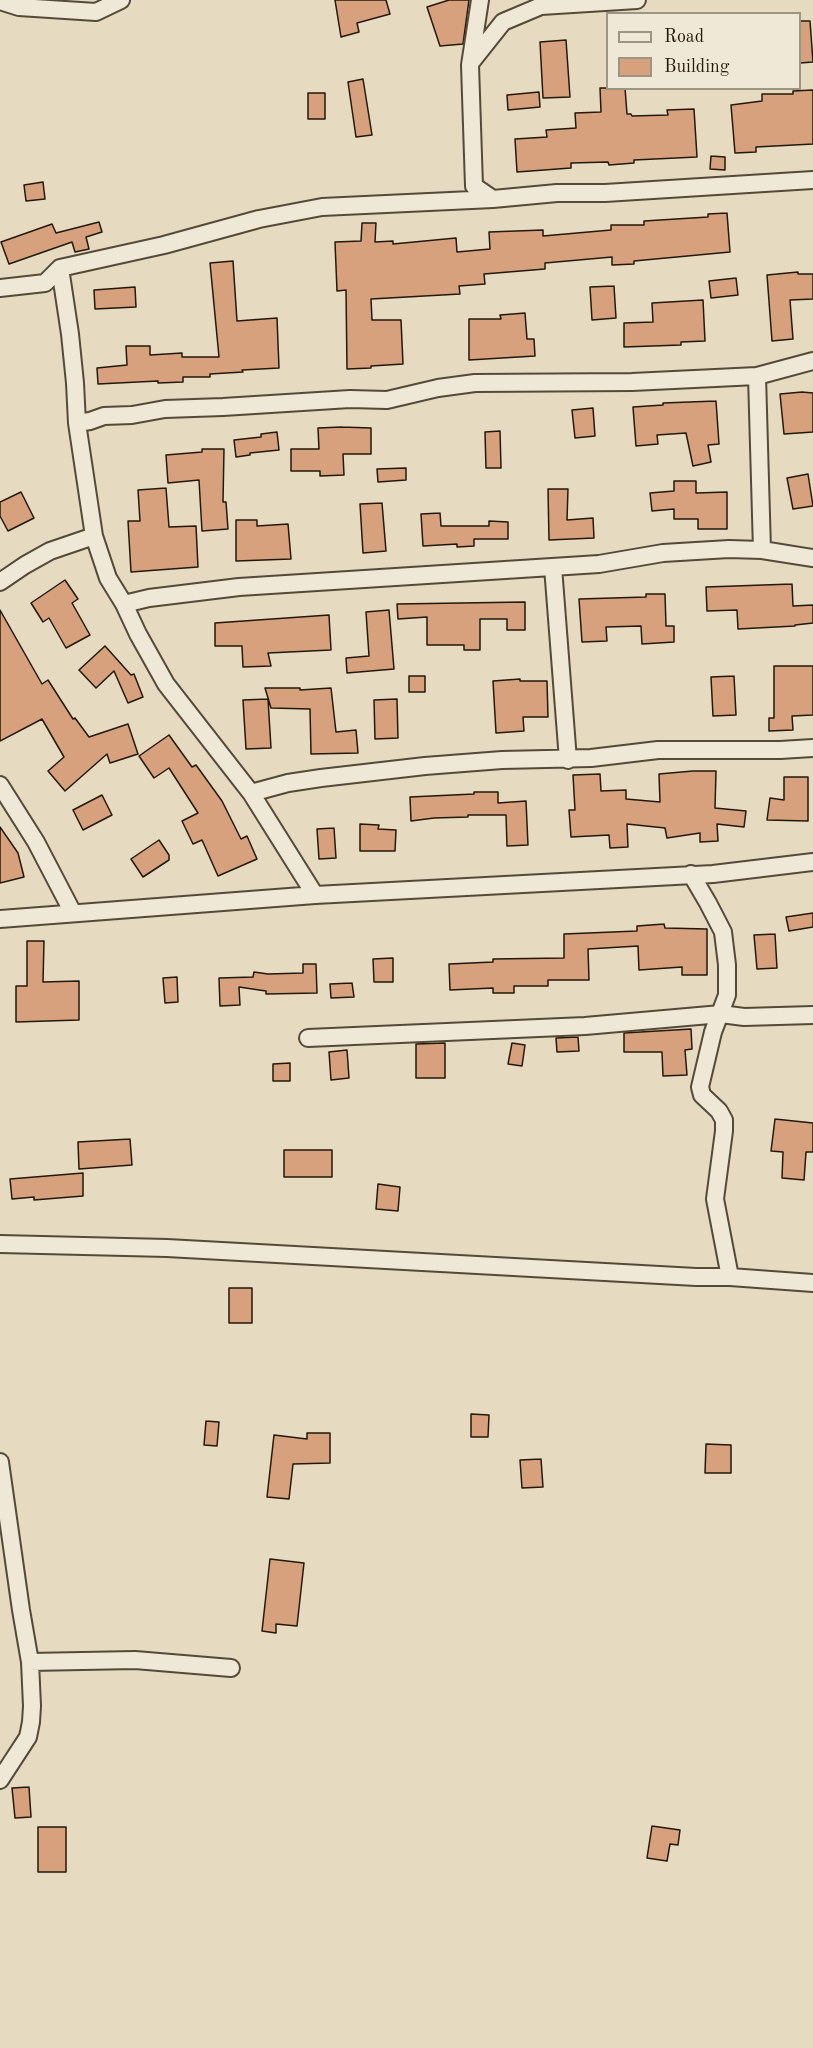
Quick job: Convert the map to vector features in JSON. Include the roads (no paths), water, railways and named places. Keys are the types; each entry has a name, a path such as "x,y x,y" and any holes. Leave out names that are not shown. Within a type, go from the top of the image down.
{"street":[{"path":"0,1 19,7 96,12 121,0"},
{"path":"480,0 470,64 474,186 493,199"},
{"path":"470,64 503,22 541,6 637,0"},
{"path":"0,288 45,283 60,268 165,245 259,219 322,207 813,180"},
{"path":"60,268 70,334 77,423 94,536 108,578 166,684 251,793 315,895"},
{"path":"77,423 104,416 132,415 165,409 350,399 387,400 438,388 475,383 632,382 757,376 813,362"},
{"path":"757,376 762,550"},
{"path":"0,582 50,551 94,536"},
{"path":"124,604 149,598 239,587 600,564 663,553 729,549 762,550 813,558"},
{"path":"553,567 568,760"},
{"path":"251,793 288,783 425,766 502,760 568,760 658,750 813,748"},
{"path":"0,785 36,842 73,913"},
{"path":"0,919 315,895 713,874 813,862"},
{"path":"691,874 723,932 727,965 727,995 713,1032 700,1087 702,1095 724,1120 715,1199 730,1277"},
{"path":"308,1038 585,1026 721,1014 744,1017 813,1015"},
{"path":"0,1244 167,1248 813,1283"},
{"path":"0,1462 30,1662 32,1706 32,1722 28,1737 0,1780"},
{"path":"30,1662 135,1660 231,1668"}]}
